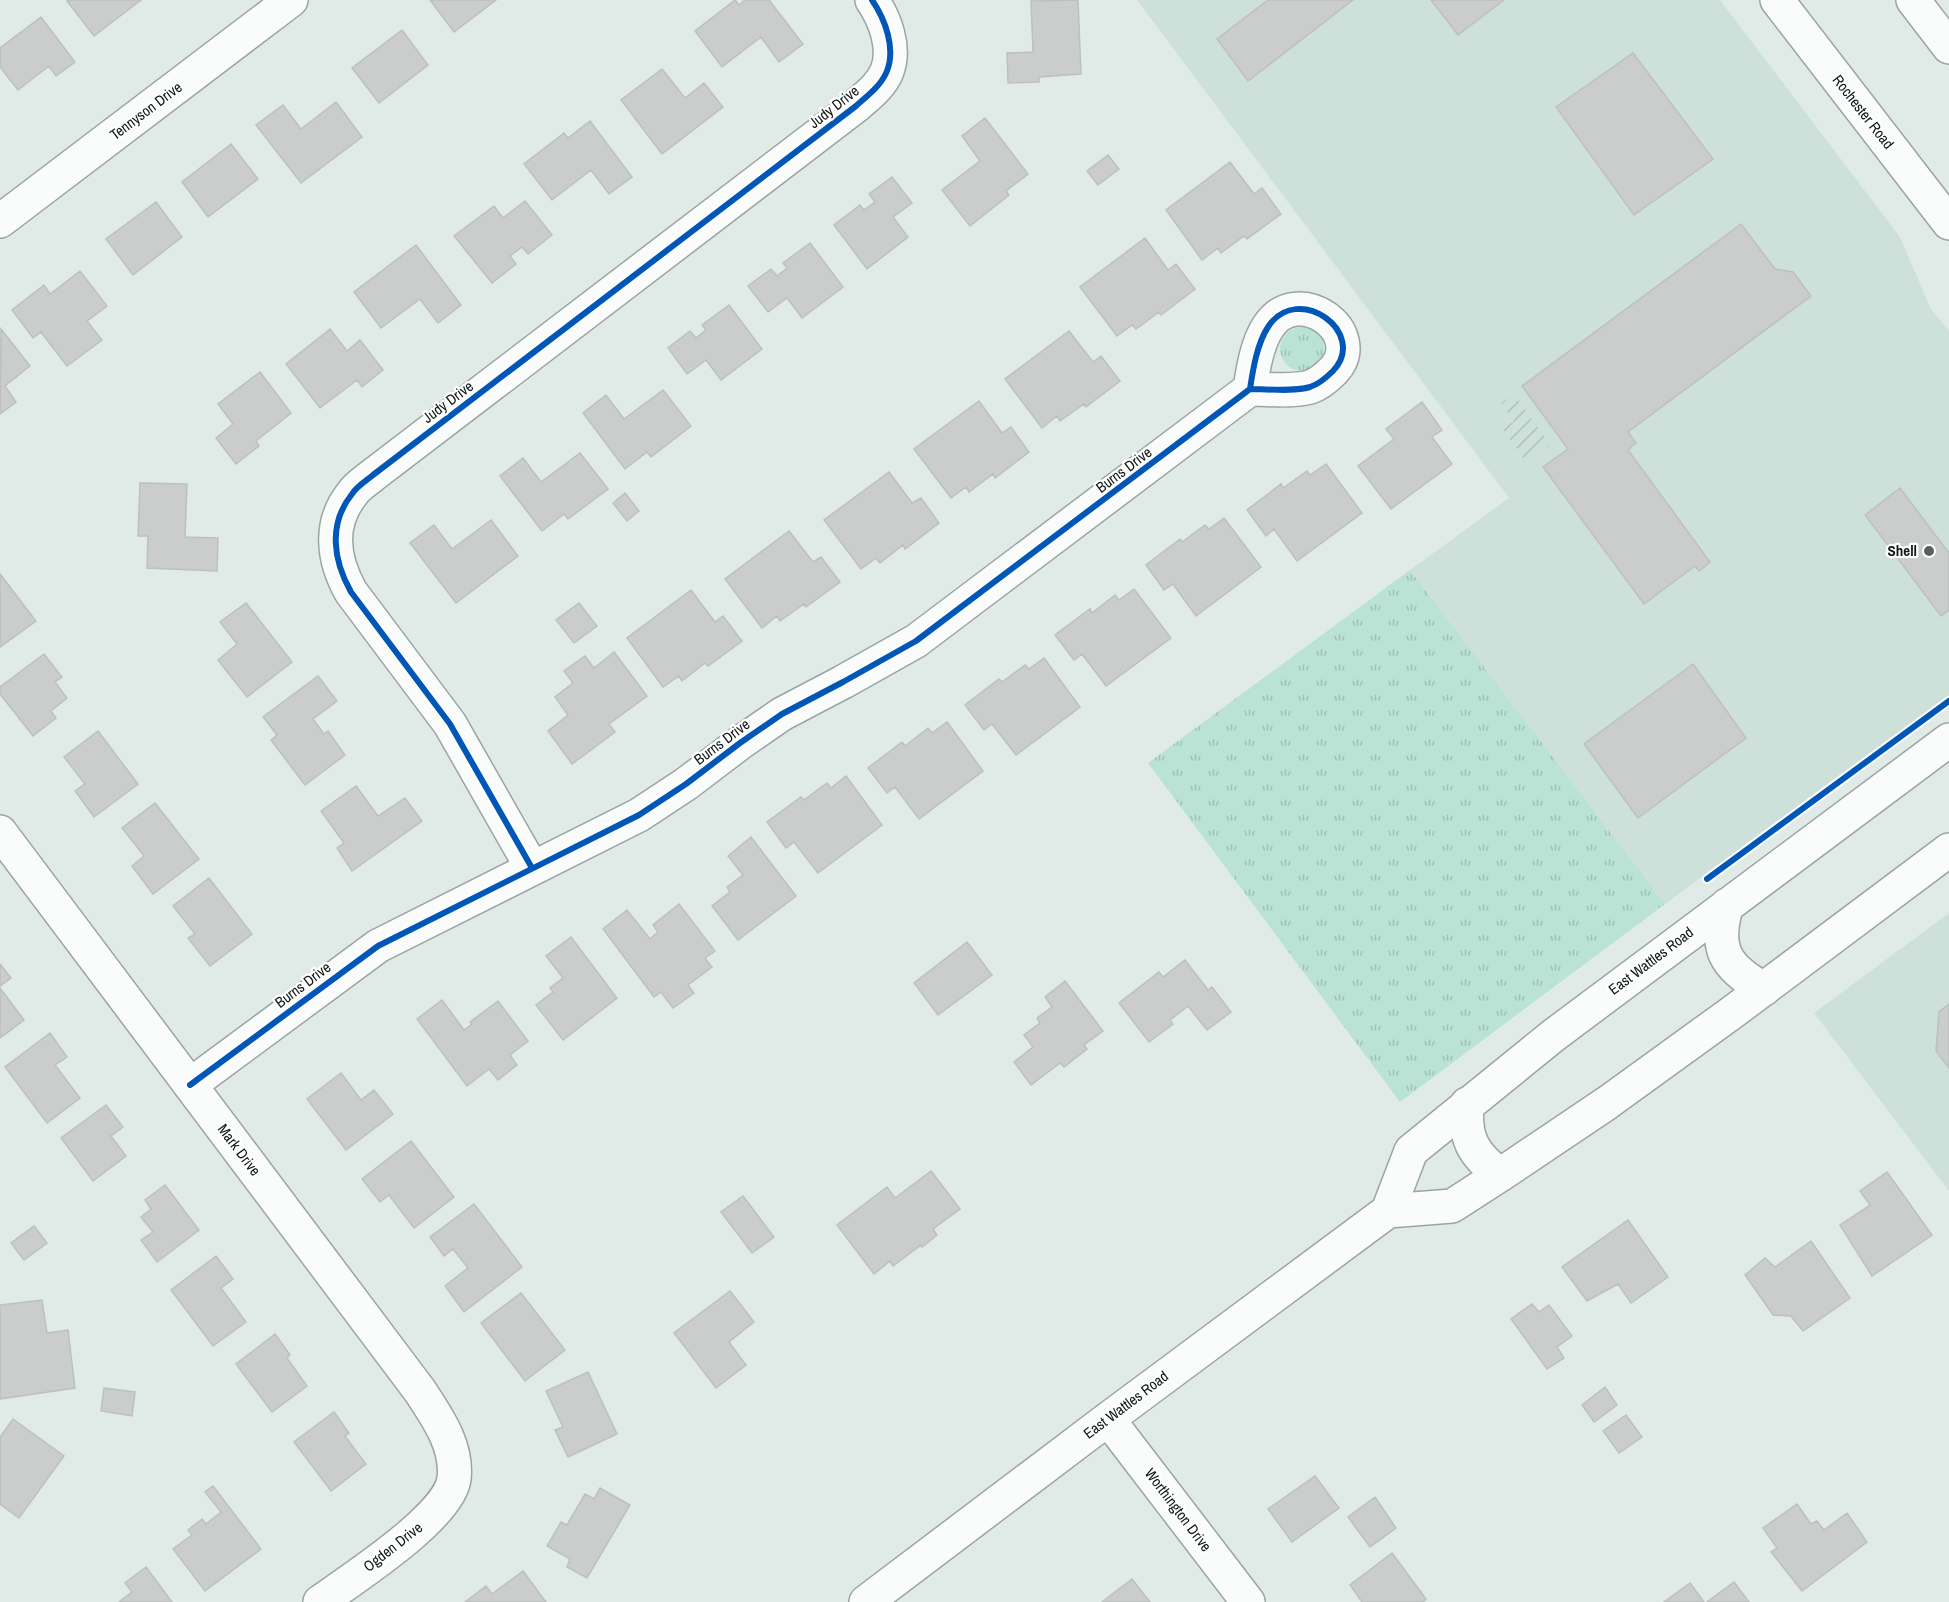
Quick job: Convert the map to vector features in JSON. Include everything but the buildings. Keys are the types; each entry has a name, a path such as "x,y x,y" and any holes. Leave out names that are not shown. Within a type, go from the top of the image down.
{"street":[{"name":"Tennyson Drive","path":"0,221 291,0"},
{"name":"Judy Drive","path":"532,868 450,724 351,592 341,575 334,543 342,509 352,492 373,475 876,89 887,71 891,54 880,12 872,0"},
{"name":"Rochester Road","path":"1777,0 1949,223"},
{"path":"1913,0 1949,47"},
{"name":"Burns Drive","path":"190,1084 378,946 639,815 670,796 782,714 924,636 1250,389"},
{"name":"East Wattles Road","path":"866,1602 1388,1211 1411,1151 1554,1035 1949,740"},
{"name":"Mark Drive","path":"0,832 435,1414 446,1434 453,1455 454,1480"},
{"path":"1388,1211 1452,1206 1607,1103 1949,850"},
{"path":"1727,905 1720,925 1721,941 1727,959 1736,971 1764,989"},
{"path":"1467,1104 1465,1123 1474,1150 1485,1164 1500,1175"},
{"name":"Worthington Drive","path":"1108,1419 1248,1602"},
{"name":"Ogden Drive","path":"320,1602 423,1525 448,1496 454,1480"}],"shaded area":[{"path":"1137,0 1720,0 1900,237 1931,309 1949,331 1949,695 1665,904 1410,570 1509,498"},
{"path":"1514,394 1550,445 1526,462 1503,429 1514,421 1501,403"},
{"path":"1949,913 1949,1191 1814,1013"}],"green space":[{"path":"1302,327 1317,334 1324,349 1317,364 1302,371 1287,364 1280,349 1287,334"},
{"path":"1410,570 1665,904 1400,1102 1148,763"}],"cycle path":[{"path":"532,868 450,724 351,592 337,555 336,530 339,517 356,488 856,106 873,90 887,71 890,43 885,25 872,0"},
{"path":"190,1085 378,946 639,815 782,714 916,641 1250,389 1296,389 1310,387 1319,382 1333,371 1342,356 1342,342 1336,328 1325,318 1311,311 1296,309 1281,314 1268,327 1261,341 1250,389"},
{"path":"1707,879 1949,701"}],"place":[{"name":"Shell","path":"1929,551"}]}
